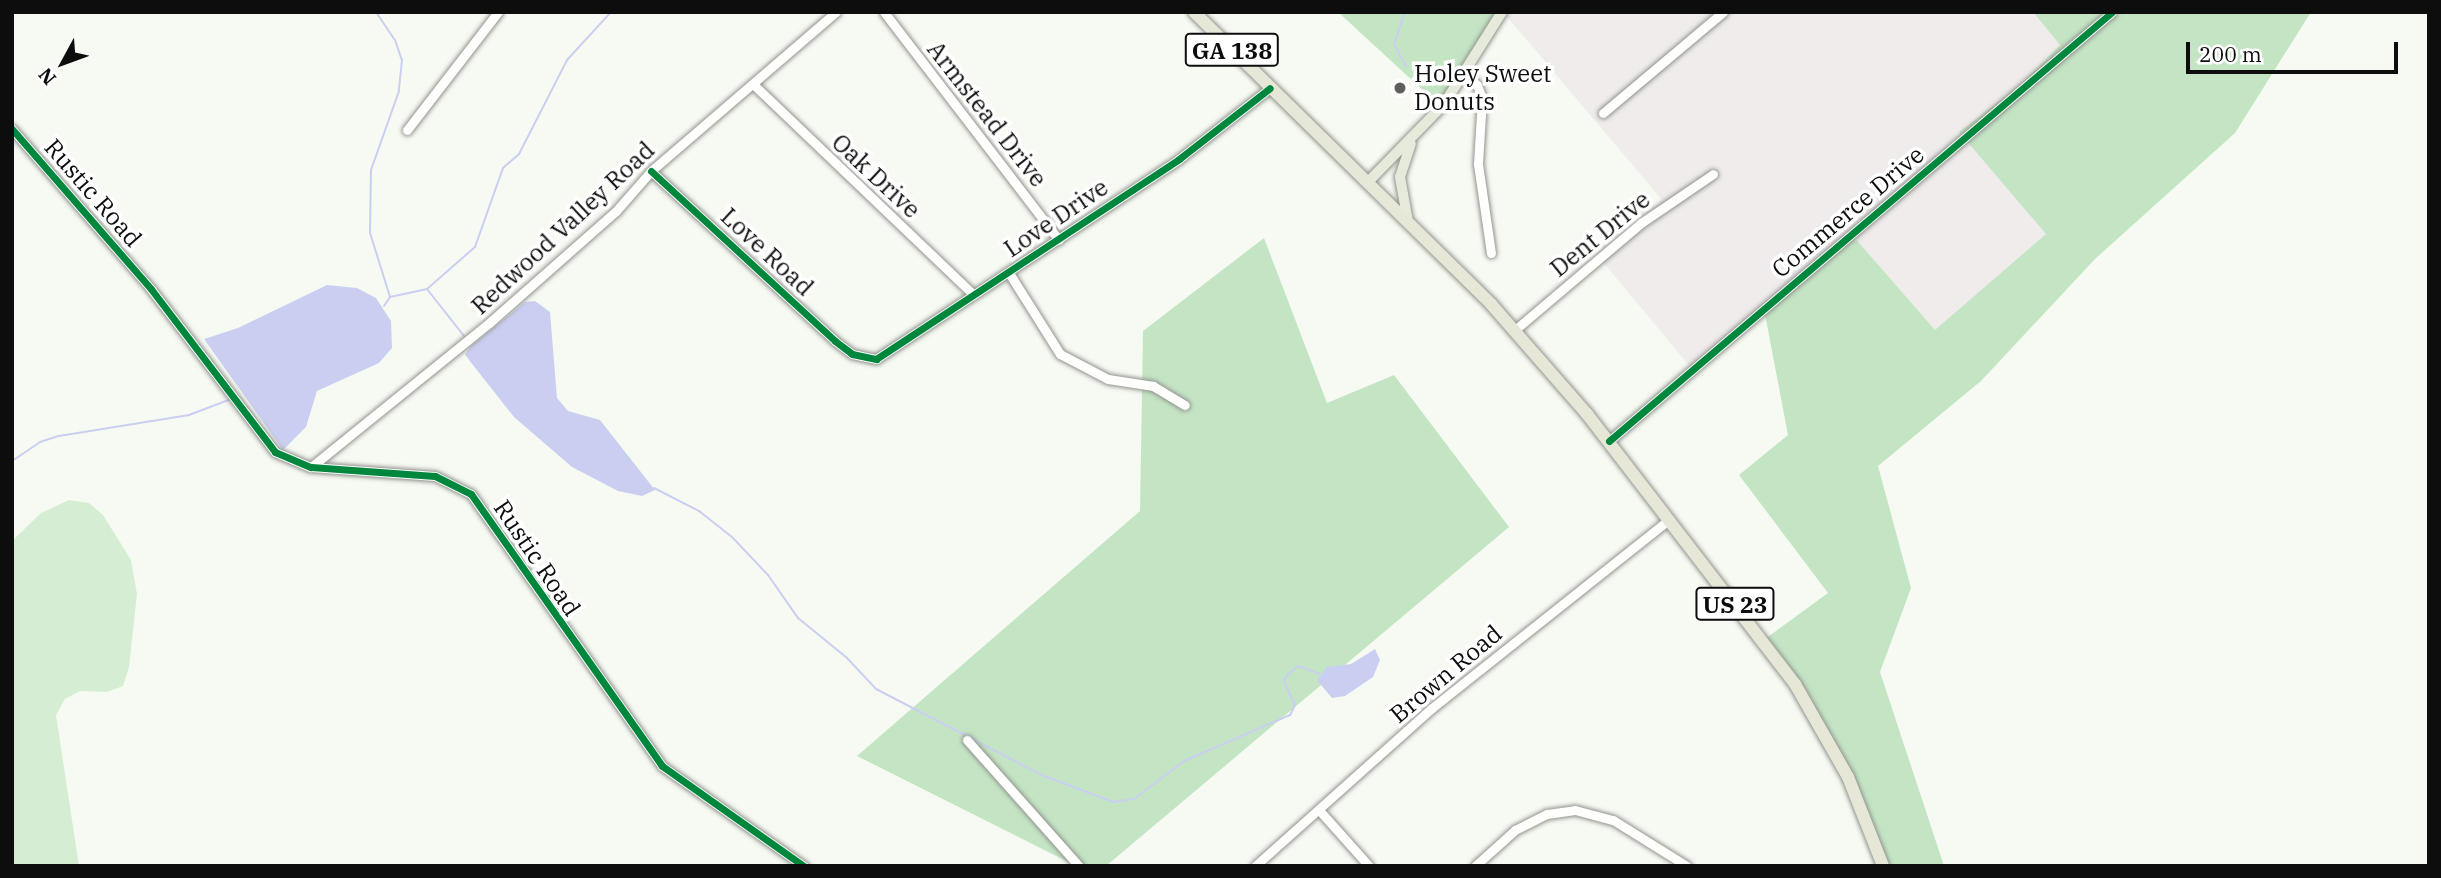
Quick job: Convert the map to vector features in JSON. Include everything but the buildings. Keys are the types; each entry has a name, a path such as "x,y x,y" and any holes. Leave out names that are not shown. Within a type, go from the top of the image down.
{"highway":[{"name":"GA 138","path":"1194,12 1268,89 1367,183"},
{"name":"US 23","path":"1367,183 1516,329 1609,442 1805,700 1852,786 1883,866"}],"main road":[{"path":"1367,183 1414,136 1465,74 1502,12"},
{"path":"1408,222 1400,177 1414,136"}],"street":[{"path":"407,130 498,12"},
{"name":"Redwood Valley Road","path":"312,467 489,323 616,211 651,171 836,12"},
{"name":"Armstead Drive","path":"884,12 1059,240"},
{"path":"1603,113 1723,12"},
{"name":"Commerce Drive","path":"1609,442 2112,12"},
{"path":"1465,74 1477,85 1482,98 1478,164 1491,253"},
{"name":"Oak Drive","path":"753,84 973,294"},
{"name":"Love Drive","path":"860,357 876,359 888,353 1179,159 1268,89"},
{"name":"Rustic Road","path":"12,129 158,297 275,452 312,467 435,476 471,494 662,766 804,866"},
{"name":"Love Road","path":"651,171 835,341 860,357"},
{"name":"Dent Drive","path":"1516,329 1641,223 1713,174"},
{"path":"1009,273 1060,354 1108,379 1153,386 1185,405"},
{"name":"Brown Road","path":"1255,866 1432,708 1668,520"},
{"path":"967,740 1079,866"},
{"path":"1319,810 1369,866"},
{"path":"1475,866 1515,830 1547,814 1575,810 1613,820 1687,866"}],"shaded area":[{"path":"1503,12 2033,12 2060,45 2021,84 1959,132 2047,234 1935,331 1853,237 1691,368 1598,256 1662,200"}],"green space":[{"path":"1338,12 1503,12 1440,106"},
{"path":"2033,12 2311,12 2235,133 2095,259 1981,381 1878,466 1911,588 1880,672 1944,866 1885,866 1838,755 1761,642 1828,593 1739,475 1788,435 1764,309 1853,236 1935,330 2046,234 1959,132 2021,84 2060,45"},
{"path":"1264,238 1327,403 1394,375 1509,527 1106,866 1076,866 857,756 1140,511 1143,331"},
{"path":"69,500 89,503 103,515 131,560 137,594 129,667 123,686 107,692 80,691 65,699 56,715 79,866 12,866 12,541 41,513"}],"water":[{"path":"327,285 357,288 376,298 391,321 392,348 379,363 317,391 306,427 283,450 204,339 238,328"},
{"path":"535,301 550,312 557,398 568,411 600,420 655,490 642,496 618,491 572,467 514,417 465,354 472,345 525,302"},
{"path":"1375,649 1380,660 1373,677 1345,696 1332,698 1317,680 1327,667 1351,664"}],"waterway":[{"path":"376,12 395,40 402,60 399,91 371,170 370,233 390,297"},
{"path":"427,289 475,247 503,168 519,154 567,60 611,12"},
{"path":"1405,12 1394,44 1406,67"},
{"path":"384,306 390,297 427,289 464,336"},
{"path":"12,461 40,442 59,436 189,415 231,399"},
{"path":"654,488 699,511 732,537 768,575 798,618 847,658 876,689 1044,776 1113,802 1134,799 1184,761 1290,715 1295,705 1284,681 1287,675 1298,666 1320,674"}],"cycle path":[{"path":"1609,441 2112,12"},
{"path":"651,171 835,341 852,354 876,359 1179,159 1270,88"},
{"path":"12,129 151,289 275,452 311,467 435,476 471,494 662,766 804,866"}],"place":[{"name":"Holey Sweet Donuts","path":"1400,88"}]}
